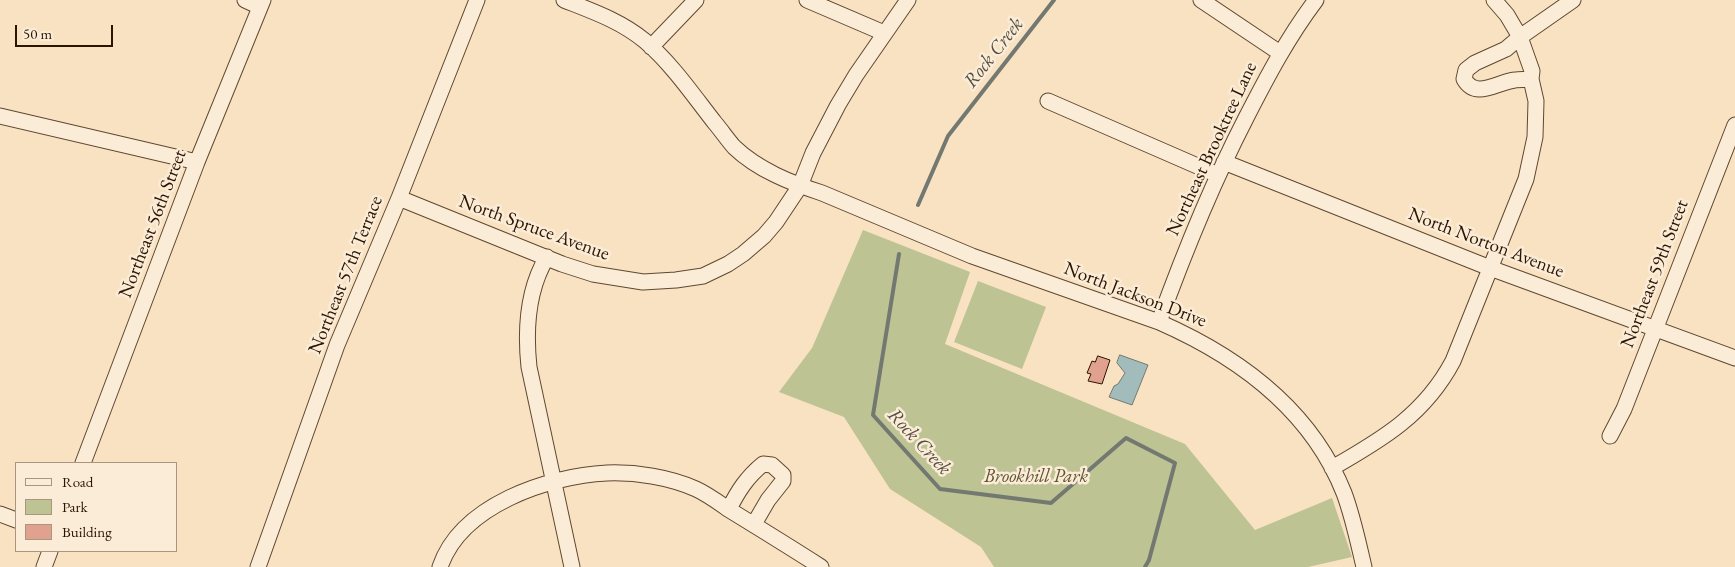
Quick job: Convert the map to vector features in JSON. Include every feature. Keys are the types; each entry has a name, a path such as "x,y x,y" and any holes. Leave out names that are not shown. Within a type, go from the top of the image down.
{"street":[{"path":"246,0 261,4"},
{"name":"Northeast 57th Terrace","path":"258,567 337,346 399,198 477,0"},
{"name":"North Jackson Drive","path":"564,0 606,17 630,30 651,47 664,60 734,147 774,174 972,256 1159,322 1222,353 1273,392 1296,415 1313,436 1344,493 1353,520 1364,567"},
{"path":"651,47 696,0"},
{"path":"807,0 884,33"},
{"name":"North Spruce Avenue","path":"399,198 593,274 626,280 659,282 704,276 744,254 764,236 787,207 800,186 813,153 838,106 884,33 908,0"},
{"path":"1201,0 1280,53"},
{"name":"Northeast Brooktree Lane","path":"1159,322 1186,250 1221,169 1280,53 1316,0"},
{"path":"1332,468 1368,448 1394,430 1418,410 1432,395 1453,361 1519,200 1532,158 1535,137 1536,101 1532,70 1520,37 1494,0"},
{"path":"1532,79 1515,80 1479,90 1468,86 1464,79 1466,70 1475,62 1506,49 1573,0"},
{"name":"Northeast 56th Street","path":"83,462 197,162 261,4"},
{"name":"North Norton Avenue","path":"1048,101 1221,169 1735,358"},
{"path":"0,116 197,162"},
{"name":"Northeast 59th Street","path":"1610,436 1624,409 1735,125"},
{"path":"547,257 539,270 533,289 528,318 527,347 529,366 572,567"},
{"path":"729,509 738,491 751,474 763,464 772,465 783,475 783,481 768,500 754,524"},
{"path":"440,567 464,530 494,506 511,497 554,482 573,477 607,473 653,476 697,489 821,567"},
{"path":"0,514 15,520"},
{"path":"44,567 50,552"}],"green space":[{"name":"Brookhill Park","path":"863,230 970,272 945,344 1185,444 1255,530 1332,498 1352,557 1308,567 994,567 981,547 890,489 844,417 779,392 812,348"},
{"path":"978,281 1046,307 1022,369 954,342"}],"water":[{"path":"1120,355 1148,365 1132,405 1109,397 1114,386 1118,384 1125,373 1117,363"}],"building":[{"path":"1098,356 1110,360 1102,384 1088,381 1091,374 1087,373 1092,361 1095,362"}],"waterway":[{"name":"Rock Creek","path":"918,205 948,136 1054,0"},
{"name":"Rock Creek","path":"899,254 873,415 940,489 1051,503 1126,438 1175,463 1149,560 1145,567"}]}
